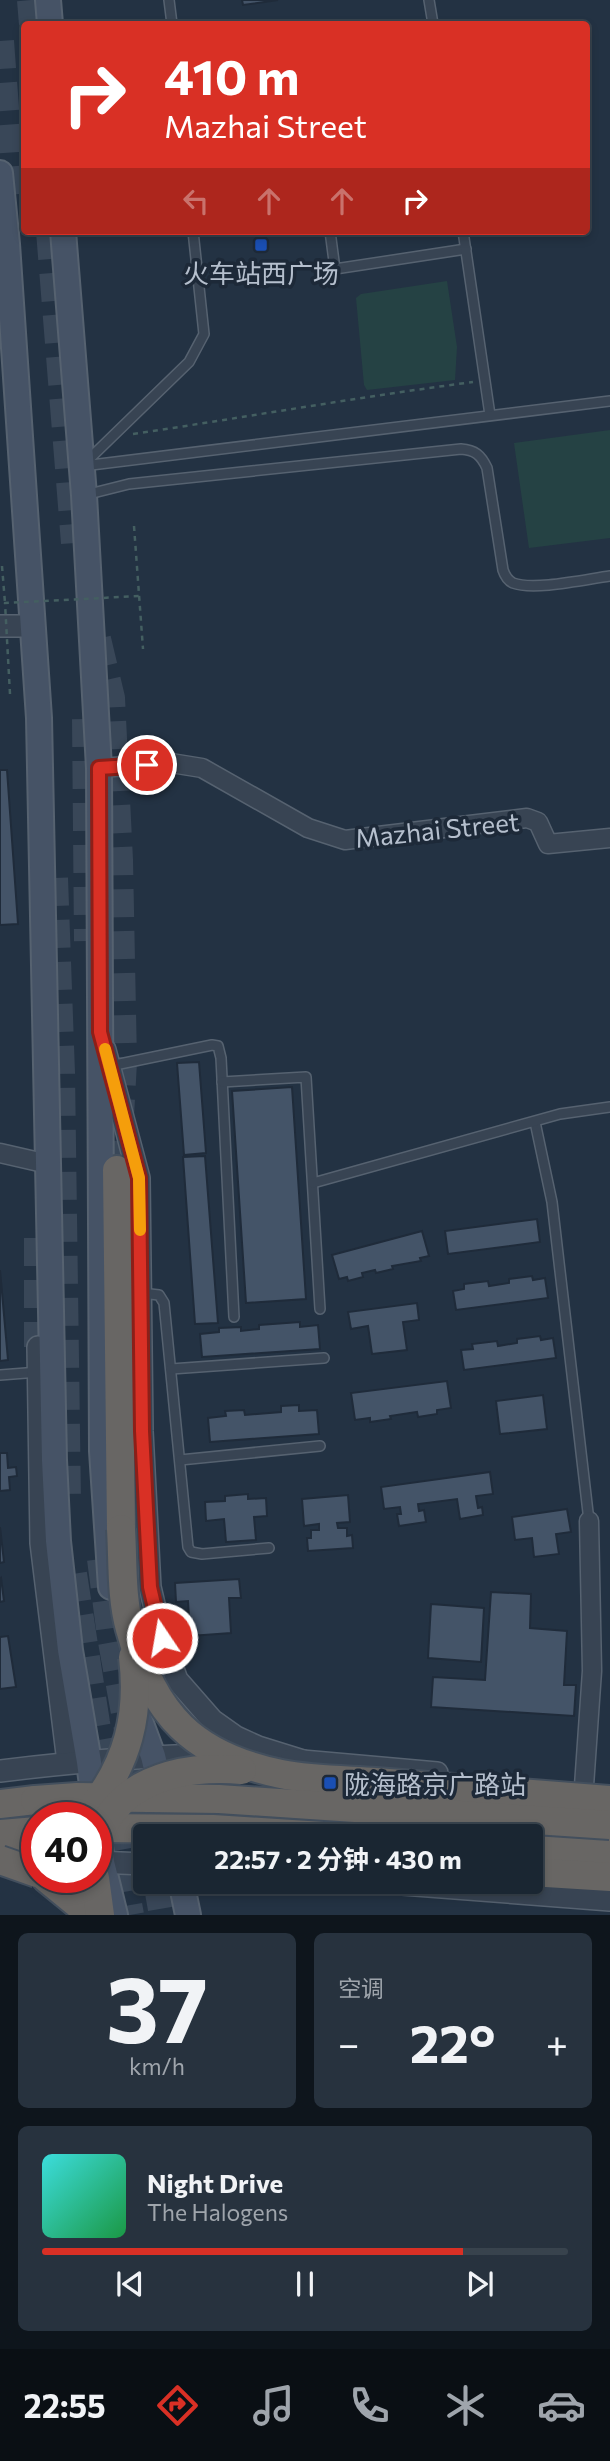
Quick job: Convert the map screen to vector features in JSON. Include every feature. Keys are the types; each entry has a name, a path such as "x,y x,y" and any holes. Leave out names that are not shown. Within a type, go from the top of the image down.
{"highway":[{"path":"96,1802 106,1790 131,1737 135,1684 121,1529 117,1170"},
{"path":"129,1628 154,1691 173,1719 200,1745 222,1757 293,1768 610,1800"},
{"path":"112,1809 149,1784 184,1772 206,1769 293,1768"},
{"path":"0,1804 77,1797 219,1799 610,1825"},
{"path":"112,1828 133,1828"},
{"path":"0,1834 21,1832"},
{"path":"112,1855 133,1849"},
{"path":"543,1849 610,1853"},
{"path":"1,1859 21,1852"},
{"path":"1,1859 21,1858"},
{"path":"1,1859 21,1867"},
{"path":"543,1873 610,1877"},
{"path":"64,1893 79,1905 85,1915"},
{"path":"99,1893 100,1915"}],"main road":[{"path":"48,0 50,21"},
{"path":"0,173 39,718 54,1460 58,1541 79,1762 86,1802"},
{"path":"63,235 84,495 99,768 102,1437 106,1535 110,1580 122,1650 136,1713 153,1756 168,1824"},
{"path":"108,1893 115,1915"},
{"path":"184,1894 188,1915"}],"street":[{"path":"0,626 33,626"},
{"name":"Mazhai Street","path":"99,768 171,763 202,768 308,828 345,839 527,818 538,822 548,844 610,838"},
{"path":"100,1032 139,1178 142,1431 150,1587 162,1638 177,1680 212,1720 236,1737 293,1768"},
{"path":"0,1153 48,1164"},
{"path":"38,1348 41,1543 79,1762"},
{"path":"584,1786 592,1671 589,1521"},
{"path":"0,1771 153,1756 230,1755 293,1768 610,1788"},
{"path":"1,1859 21,1862"},
{"path":"112,1861 133,1863"},
{"path":"541,1894 610,1899"}],"lane":[{"path":"169,0 172,21"},
{"path":"429,0 432,21"},
{"path":"81,466 189,362 204,334 193,235"},
{"path":"331,235 335,269 466,249"},
{"path":"464,235 490,415"},
{"path":"81,466 610,401"},
{"path":"84,495 129,484 472,450 482,458 487,468 506,579 532,586 610,576"},
{"path":"110,1066 218,1046 221,1058 234,1317"},
{"path":"222,1082 306,1077 320,1309"},
{"path":"313,1183 559,1114 610,1107"},
{"path":"535,1122 552,1202 589,1521"},
{"path":"141,1293 159,1295 164,1303 188,1547 191,1552 202,1554 269,1548"},
{"path":"171,1369 324,1358"},
{"path":"0,1376 39,1372"},
{"path":"180,1460 320,1446"}],"path":[{"path":"123,435 485,381"},
{"path":"134,526 143,649"},
{"path":"2,566 10,694"},
{"path":"5,603 140,596"}],"green space":[{"path":"447,281 457,347 455,380 367,390 364,385 356,298 361,294"},
{"path":"610,430 610,538 529,548 514,443"}],"building":[{"path":"242,0 278,0 243,5"},
{"path":"0,770 7,770 18,924 0,925"},
{"path":"199,1062 206,1153 184,1155 177,1063"},
{"path":"292,1087 306,1299 246,1303 232,1091"},
{"path":"205,1156 218,1323 195,1324 183,1157"},
{"path":"537,1219 540,1242 448,1254 445,1231"},
{"path":"422,1231 429,1256 420,1258 421,1261 392,1266 393,1269 376,1273 375,1270 362,1273 363,1277 348,1281 347,1277 339,1279 332,1255"},
{"path":"0,1270 8,1360 0,1361"},
{"path":"532,1276 533,1280 545,1278 548,1298 456,1310 453,1291 464,1289 464,1284 488,1281 489,1286 509,1283 509,1279"},
{"path":"417,1303 419,1320 403,1322 407,1350 372,1354 368,1326 351,1329 348,1312"},
{"path":"300,1322 300,1327 318,1325 320,1349 202,1357 200,1334 219,1332 219,1328 241,1327 241,1331 259,1329 259,1325"},
{"path":"540,1336 541,1340 553,1338 556,1358 464,1370 461,1350 473,1349 472,1344 497,1341 498,1346 517,1343 517,1339"},
{"path":"447,1381 451,1408 437,1410 437,1414 418,1417 417,1412 370,1422 370,1418 355,1420 351,1393"},
{"path":"543,1395 547,1429 500,1434 496,1401"},
{"path":"299,1405 299,1411 317,1410 319,1434 210,1442 208,1418 226,1416 225,1411 244,1410 245,1415 281,1412 281,1406"},
{"path":"0,1453 7,1453 8,1468 16,1467 17,1476 9,1477 10,1490 0,1491"},
{"path":"490,1472 493,1494 476,1496 478,1508 482,1507 483,1515 460,1519 457,1499 418,1504 419,1511 424,1510 426,1522 399,1526 397,1514 401,1514 400,1507 384,1509 381,1487"},
{"path":"248,1494 248,1499 266,1498 267,1516 254,1517 256,1540 226,1542 224,1519 206,1521 205,1502 225,1501 225,1496"},
{"path":"348,1495 350,1522 337,1523 338,1528 347,1528 347,1536 352,1535 353,1548 308,1551 307,1538 311,1538 311,1530 319,1530 319,1524 304,1526 302,1499"},
{"path":"567,1509 571,1532 556,1534 559,1554 534,1557 532,1538 515,1540 512,1517"},
{"path":"0,1527 4,1562 0,1563"},
{"path":"0,1579 4,1601 0,1602"},
{"path":"239,1579 241,1598 229,1598 231,1633 190,1636 188,1601 176,1602 175,1583"},
{"path":"491,1592 531,1594 530,1628 567,1631 564,1685 576,1685 574,1716 431,1707 433,1677 485,1680"},
{"path":"431,1604 484,1608 481,1662 428,1658"},
{"path":"8,1636 16,1687 0,1689 0,1637"}],"tunnel":[{"path":"31,0 33,21"},
{"path":"0,41 12,202"},
{"path":"50,235 75,543"},
{"path":"97,639 111,698 119,860 123,1062 117,1170"},
{"path":"86,719 88,941"},
{"path":"54,878 61,1073 67,1502"},
{"path":"38,1238 38,1347"},
{"path":"101,1559 111,1636 143,1812"},
{"path":"73,1574 130,1915"},
{"path":"159,1894 163,1915"}],"slow traffic":[{"path":"105,1049 139,1178 140,1230"}],"place":[{"name":"火车站西广场","path":"261,245"},
{"name":"陇海路京广路站","path":"330,1783"}],"route":[{"path":"147,765 99,768 100,1032 139,1178 142,1431 150,1587 162,1638"}]}
